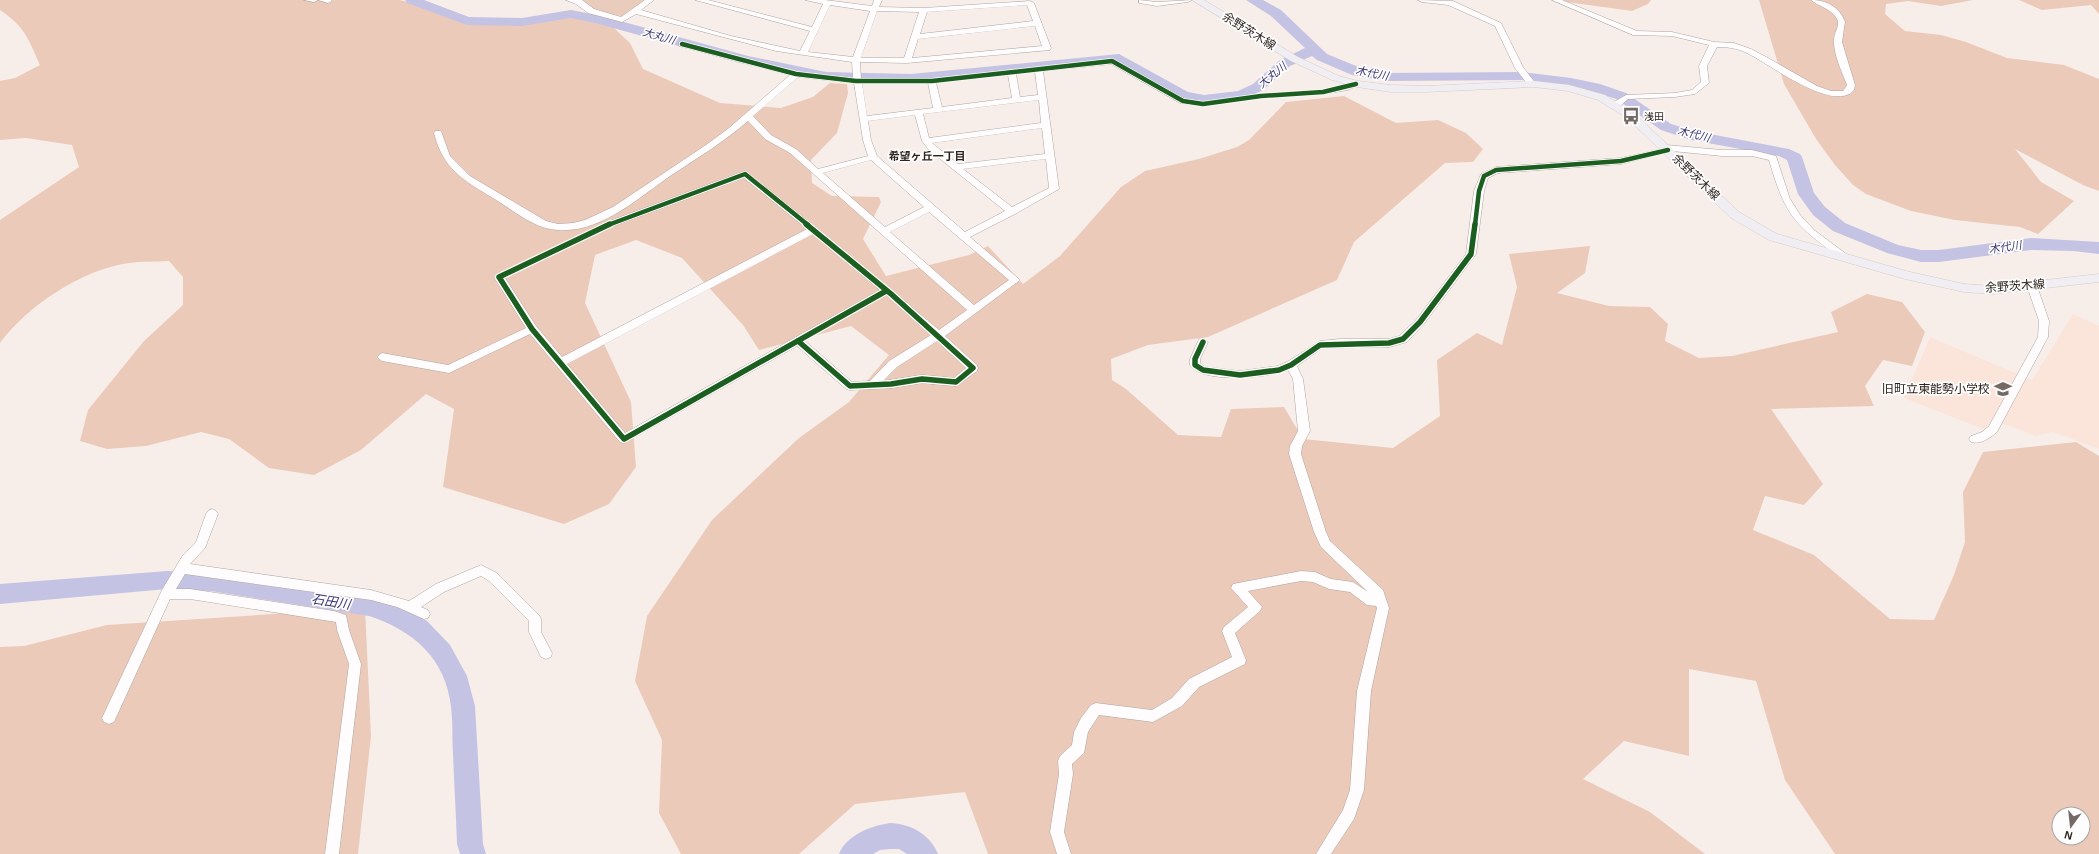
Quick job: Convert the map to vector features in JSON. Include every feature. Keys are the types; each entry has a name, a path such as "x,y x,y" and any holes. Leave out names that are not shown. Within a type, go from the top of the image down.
{"main road":[{"name":"余野茨木線","path":"1197,0 1225,16 1261,41 1338,78 1356,84 1400,90 1469,85 1532,84 1577,90 1597,95 1617,104 1667,149 1735,215 1773,237 1930,282 1964,288 1992,290 2099,278"}],"street":[{"path":"308,0 314,0"},
{"path":"570,0 579,2 591,11 622,20 650,0"},
{"path":"699,0 814,30"},
{"path":"635,11 772,48 803,54 855,60 907,61 1047,48 1030,3 924,10 875,9 809,0"},
{"path":"874,383 893,364 939,335 1015,280 884,168 873,156 867,140 863,119 856,79 855,60 878,0"},
{"path":"1142,1 1157,4 1188,0"},
{"path":"1422,0 1453,1 1498,25 1518,68 1532,84"},
{"path":"1556,0 1636,33 1672,34 1714,44 1734,45 1766,60 1829,94 1846,94 1850,90 1851,85 1840,52 1838,39 1842,26 1839,16 1826,5 1814,0"},
{"path":"803,54 827,3"},
{"path":"907,61 924,10"},
{"path":"915,36 1038,23"},
{"path":"682,44 796,74 856,79 932,81 1039,71 1112,61 1183,101 1204,104 1261,96 1323,92 1345,88 1356,84"},
{"path":"1617,104 1626,97 1675,95 1695,92 1705,83 1703,66 1714,44"},
{"path":"964,236 1054,189 1039,71"},
{"path":"1012,73 1016,100"},
{"path":"438,133 441,149 462,176 522,210 542,224 558,227 579,224 620,207 668,173 699,155 748,116 796,74"},
{"path":"932,81 938,110"},
{"path":"863,119 1042,97"},
{"path":"918,112 926,141 955,167 1012,212"},
{"path":"748,116 768,137 793,151 974,310"},
{"path":"926,141 1046,125"},
{"path":"1203,342 1195,359 1196,365 1203,370 1240,375 1279,370 1291,365 1320,345 1340,343 1389,343 1403,339 1420,322 1471,254 1478,191 1484,176 1496,170 1621,161 1667,149 1722,153 1752,153 1773,158 1791,210 1816,236 1849,260"},
{"path":"816,172 873,156"},
{"path":"955,167 1050,156"},
{"path":"798,341 850,386 874,383 891,384 922,379 956,382 972,368 939,335 813,230 745,174 610,224 499,277 532,329 624,439 886,291"},
{"path":"884,231 931,207"},
{"path":"560,362 813,230"},
{"path":"1975,439 1986,435 1993,429 2043,337 2044,321 2032,286"},
{"path":"382,357 448,369 532,329"},
{"path":"1291,365 1298,379 1304,431 1296,446 1295,454 1322,538 1325,544 1379,594 1383,608 1364,691 1357,790 1349,814 1323,854"},
{"path":"109,718 166,594 181,568 201,545 212,514"},
{"path":"181,568 371,595 410,607 424,614"},
{"path":"410,607 440,588 455,583 481,570 493,577 535,619 535,632 546,653"},
{"path":"1064,854 1057,832 1066,774 1066,761 1080,748 1081,731 1089,717 1096,709 1153,716 1177,702 1194,683 1240,660 1228,631 1256,607 1237,588 1301,576 1315,577 1329,584 1353,587 1371,601 1381,601"},
{"path":"166,594 190,594 334,616 342,619 343,630 355,664 332,854"}],"shaded area":[{"path":"0,0 400,0 462,17 496,21 599,14 630,43 643,69 720,103 781,108 813,97 830,83 847,84 848,93 837,133 811,160 812,183 832,196 879,197 881,202 863,239 886,276 969,255 988,246 1023,284 1060,256 1121,187 1145,171 1199,159 1237,147 1249,140 1286,102 1344,96 1396,123 1438,120 1466,133 1483,149 1473,162 1445,163 1354,242 1337,280 1208,337 1148,345 1111,359 1112,380 1126,389 1178,435 1221,437 1231,409 1284,407 1303,439 1393,448 1440,416 1437,360 1477,333 1502,345 1517,287 1509,254 1590,246 1585,273 1557,293 1609,306 1650,307 1668,324 1665,341 1699,358 1732,356 1838,332 1831,312 1867,294 1902,302 1925,332 1912,366 1883,360 1865,386 1874,406 1771,409 1823,484 1804,505 1765,496 1753,530 1814,555 1890,619 1934,620 1954,575 1965,542 1963,492 1983,452 2076,442 2099,456 2099,854 1835,854 1785,780 1756,681 1689,669 1689,756 1624,741 1583,779 1650,812 1705,854 988,854 965,792 855,804 799,854 681,854 659,813 662,740 635,681 647,616 712,520 799,438 849,402 889,355 851,326 759,350 743,325 682,258 636,240 595,255 585,303 631,402 636,467 609,504 564,524 443,487 454,409 426,394 361,450 314,475 269,468 229,439 201,432 146,446 107,449 80,441 88,410 144,341 183,305 183,277 169,261 129,263 93,273 57,291 41,303 11,329 0,343 0,220 79,167 72,145 26,138 0,140 0,81 15,78 40,65 25,34 8,16 0,10"},
{"path":"579,0 645,0 624,17 594,10 585,2"},
{"path":"1552,0 1651,0 1648,4 1632,11"},
{"path":"1759,0 1973,0 1941,6 1908,1 1886,4 1885,14 1905,31 1941,35 1966,42 2007,58 2064,65 2099,79 2099,191 2083,185 2015,149 2041,182 2074,201 2038,234 2020,227 1955,220 1911,211 1866,194 1853,185 1835,165 1816,139 1784,84"},
{"path":"2019,0 2099,0 2099,14 2091,5 2042,10"},
{"name":"旧町立東能勢小学校","path":"2073,314 2099,326 2099,449 2053,432 2036,436 1993,420 1988,431 1904,398 1930,337 2032,380"},
{"path":"365,608 371,736 358,854 0,854 0,647 24,646 107,625"}],"waterway":[{"name":"大丸川","path":"412,0 467,21 522,22 571,14 597,19 745,60 794,71 826,76 911,78 1105,58 1119,58 1183,95 1204,100 1241,95 1258,87 1285,63 1314,49"},
{"name":"木代川","path":"1253,0 1276,13 1314,49"},
{"name":"木代川","path":"1314,49 1322,57 1357,72 1386,77 1522,76 1571,82 1595,87 1621,96 1666,127 1691,135 1783,152 1794,157 1806,194 1819,211 1839,227 1893,249 1921,256 1939,256 2031,244 2073,245 2099,248"},
{"name":"石田川","path":"0,594 167,580 210,582 369,606 393,614 419,628 442,652 455,676 463,706 470,844 473,854"},
{"name":"石田川","path":"852,854 870,841 880,837 890,836 899,836 908,840 917,845 925,854"}],"cycle path":[{"path":"682,44 796,74 856,81 932,81 1112,61 1183,101 1203,104 1261,96 1323,92 1345,88 1356,84"},
{"path":"1203,342 1195,359 1195,365 1203,370 1240,375 1279,370 1291,365 1320,345 1340,343 1389,343 1403,339 1420,322 1471,254 1479,191 1484,176 1496,170 1621,161 1668,150"},
{"path":"798,341 850,386 891,384 922,379 956,382 973,368 890,293 745,174 610,224 499,277 532,329 624,439 886,291"}],"place":[{"name":"浅田","path":"1631,116"},
{"name":"旧町立東能勢小学校","path":"2003,389"}],"district":[{"name":"希望ヶ丘一丁目","path":"927,156"}]}
